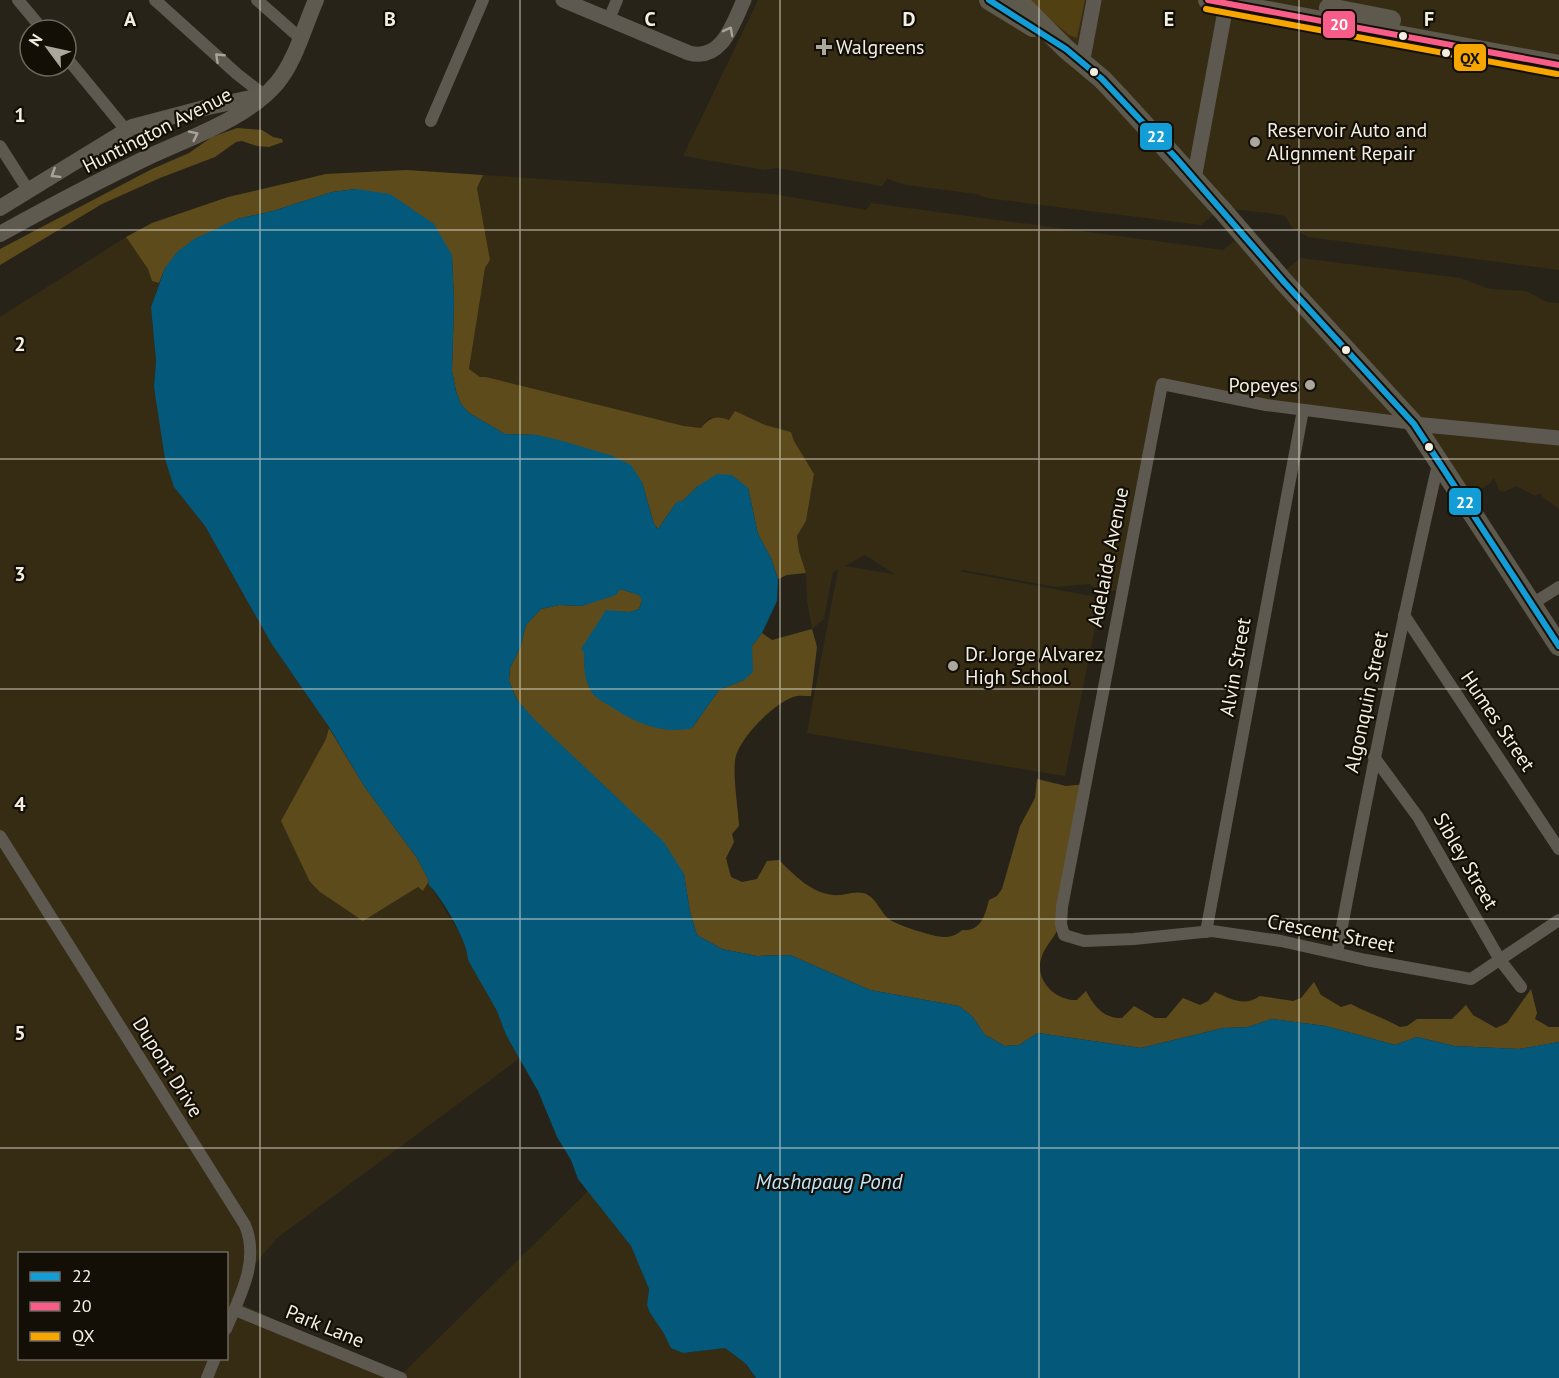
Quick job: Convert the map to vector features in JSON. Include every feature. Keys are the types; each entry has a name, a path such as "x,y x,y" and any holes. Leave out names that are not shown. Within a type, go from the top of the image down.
{"main road":[{"path":"264,95 284,73 316,0"},
{"path":"989,0 1066,49"},
{"path":"1017,0 1082,64 1102,79 1414,424 1559,646"},
{"path":"1282,0 1559,51"},
{"path":"1220,1 1357,14 1559,65"},
{"name":"Huntington Avenue","path":"0,208 126,130 208,106 264,95"},
{"name":"Huntington Avenue","path":"0,234 232,117 264,95"}],"street":[{"path":"18,0 33,18"},
{"path":"155,0 237,74 264,95"},
{"path":"257,0 300,38"},
{"path":"431,121 483,0"},
{"path":"563,0 689,53 705,54 713,51 722,43 744,0"},
{"path":"609,19 617,0"},
{"path":"1082,64 1094,0"},
{"path":"1194,179 1220,1"},
{"path":"78,72 126,130"},
{"path":"0,146 28,190"},
{"name":"Adelaide Avenue","path":"1078,940 1064,935 1061,924 1062,907 1162,384 1303,410"},
{"path":"1303,410 1414,424 1559,438"},
{"name":"Alvin Street","path":"1206,932 1303,410"},
{"name":"Algonquin Street","path":"1337,953 1374,757 1439,460"},
{"path":"1532,604 1559,587"},
{"name":"Humes Street","path":"1404,615 1559,849"},
{"name":"Sibley Street","path":"1374,757 1418,817 1500,960 1521,987"},
{"name":"Dupont Drive","path":"0,836 245,1225 250,1242 250,1262 246,1282 228,1325"},
{"name":"Crescent Street","path":"1078,940 1134,939 1206,932 1281,941 1366,960 1471,979 1559,920"},
{"name":"Park Lane","path":"235,1310 401,1378"},
{"path":"207,1378 214,1360"}],"shaded area":[{"path":"758,0 1559,0 1559,270 1308,237 1292,228 1285,216 1267,213 1222,208 1201,225 987,198 976,194 907,185 887,179 882,186 777,168 765,170 683,156"},
{"path":"1026,0 1085,0 1077,38 1069,35"},
{"path":"237,128 262,130 273,137 282,139 283,142 269,147 242,141 236,142 215,157 102,204 0,265 0,249 150,170 189,153 212,137"},
{"path":"406,170 483,175 477,188 490,260 485,268 469,369 480,377 684,426 701,428 707,421 714,418 729,420 735,411 765,425 791,432 814,474 806,521 797,536 806,573 787,575 778,579 771,558 758,534 748,488 698,486 679,504 676,503 658,529 654,524 642,482 537,435 505,434 469,413 461,404 452,371 454,302 452,255 356,189 332,192 273,211 237,219 165,268 159,283 152,281 148,269 126,237 152,223 228,197 326,174"},
{"path":"483,175 773,194 866,210 871,203 1223,250 1243,234 1282,273 1301,258 1460,278 1490,289 1526,291 1547,302 1559,303 1559,509 1541,493 1535,496 1516,486 1504,492 1499,490 1494,478 1489,484 1468,497 1418,428 1166,384 1122,592 1094,588 1090,584 1056,587 959,571 1101,598 1065,776 807,733 838,570 833,572 824,619 812,629 807,600 806,573 797,536 806,521 814,474 791,432 765,425 735,412 729,421 709,418 701,428 684,426 480,377 469,369 485,268 490,260 477,188","holes":["865,555 893,574 845,566"]},
{"path":"126,237 148,269 152,281 159,283 151,307 156,361 154,387 174,486 205,526 271,643 329,727 309,882 363,921 418,887 423,891 428,884 459,932 469,960 497,1011 506,1035 520,1058 277,1238 254,1265 242,1304 396,1378 0,1378 0,317"},
{"path":"620,589 640,595 642,600 639,609 630,612 606,611 593,633 584,660 588,681 594,695 692,728 719,690 744,680 752,646 762,633 772,640 812,629 817,647 811,696 795,696 776,707 749,733 737,753 735,776 739,826 732,834 734,842 726,858 731,877 742,882 757,879 767,861 779,860 807,885 823,893 865,894 871,897 893,922 941,937 950,936 978,925 984,917 989,900 997,896 1002,889 1020,826 1035,798 1037,779 1066,786 1086,784 1061,921 1043,954 1040,967 1043,980 1057,995 1077,1000 1086,991 1100,1010 1116,1018 1122,1018 1134,1006 1155,1018 1166,1018 1183,998 1200,1005 1208,1001 1215,992 1243,1001 1260,996 1293,1001 1301,998 1314,982 1321,995 1341,1007 1351,1004 1400,1027 1407,1026 1417,1019 1452,1019 1466,1005 1473,1015 1496,1028 1507,1023 1531,989 1537,1013 1535,1019 1549,1027 1559,1027 1559,1042 1519,1049 1454,1046 1417,1037 1395,1045 1326,1026 1272,1019 1248,1027 1223,1028 1141,1048 1038,1033 1019,1045 1005,1046 985,1035 972,1016 959,1006 870,990 790,955 757,956 722,949 697,935 690,912 684,874 534,720 517,700 509,681 510,668 520,648 526,625 541,609 559,605 582,606"},
{"path":"329,728 364,786 417,858 429,881 423,891 418,887 363,921 320,892 310,882 281,821 326,739"},
{"path":"588,1191 631,1246 649,1289 647,1305 650,1313 671,1348 683,1353 725,1348 746,1364 755,1378 398,1378"}],"water":[{"name":"Mashapaug Pond","path":"356,189 390,194 434,224 452,255 454,302 452,371 461,404 469,413 505,434 537,435 559,440 613,456 631,465 642,482 654,524 658,529 676,503 680,500 680,503 698,486 717,474 732,475 748,488 758,534 771,558 778,579 777,601 762,633 752,646 753,672 744,680 719,690 692,728 670,730 649,726 598,699 589,687 584,652 581,649 606,610 630,612 639,609 642,600 639,595 620,589 616,595 582,606 559,605 541,609 526,625 520,648 510,668 509,681 517,700 535,720 664,842 684,874 690,912 697,935 722,949 757,956 790,955 870,990 959,1006 972,1016 985,1035 1005,1046 1019,1045 1038,1033 1141,1048 1223,1028 1248,1027 1272,1019 1326,1026 1395,1045 1417,1037 1454,1046 1519,1049 1559,1042 1559,1378 756,1378 746,1364 725,1348 683,1353 671,1348 650,1313 647,1305 649,1289 631,1246 578,1179 538,1091 506,1035 497,1011 468,960 464,942 453,920 440,898 428,884 429,881 417,858 364,786 329,727 271,643 205,526 174,487 165,459 154,387 156,361 151,307 165,268 176,253 194,239 237,219 273,211 332,192"}],"transit line":[{"name":"22","path":"989,0 1066,49 1102,79 1176,158 1284,282 1414,424 1559,646"},
{"name":"20","path":"1208,0 1559,65"},
{"name":"QX","path":"1206,9 1557,74"}],"place":[{"name":"Walgreens","path":"824,47"},
{"name":"Reservoir Auto and Alignment Repair","path":"1255,142"},
{"name":"Popeyes","path":"1310,385"},
{"name":"Dr. Jorge Alvarez High School","path":"953,666"}]}
